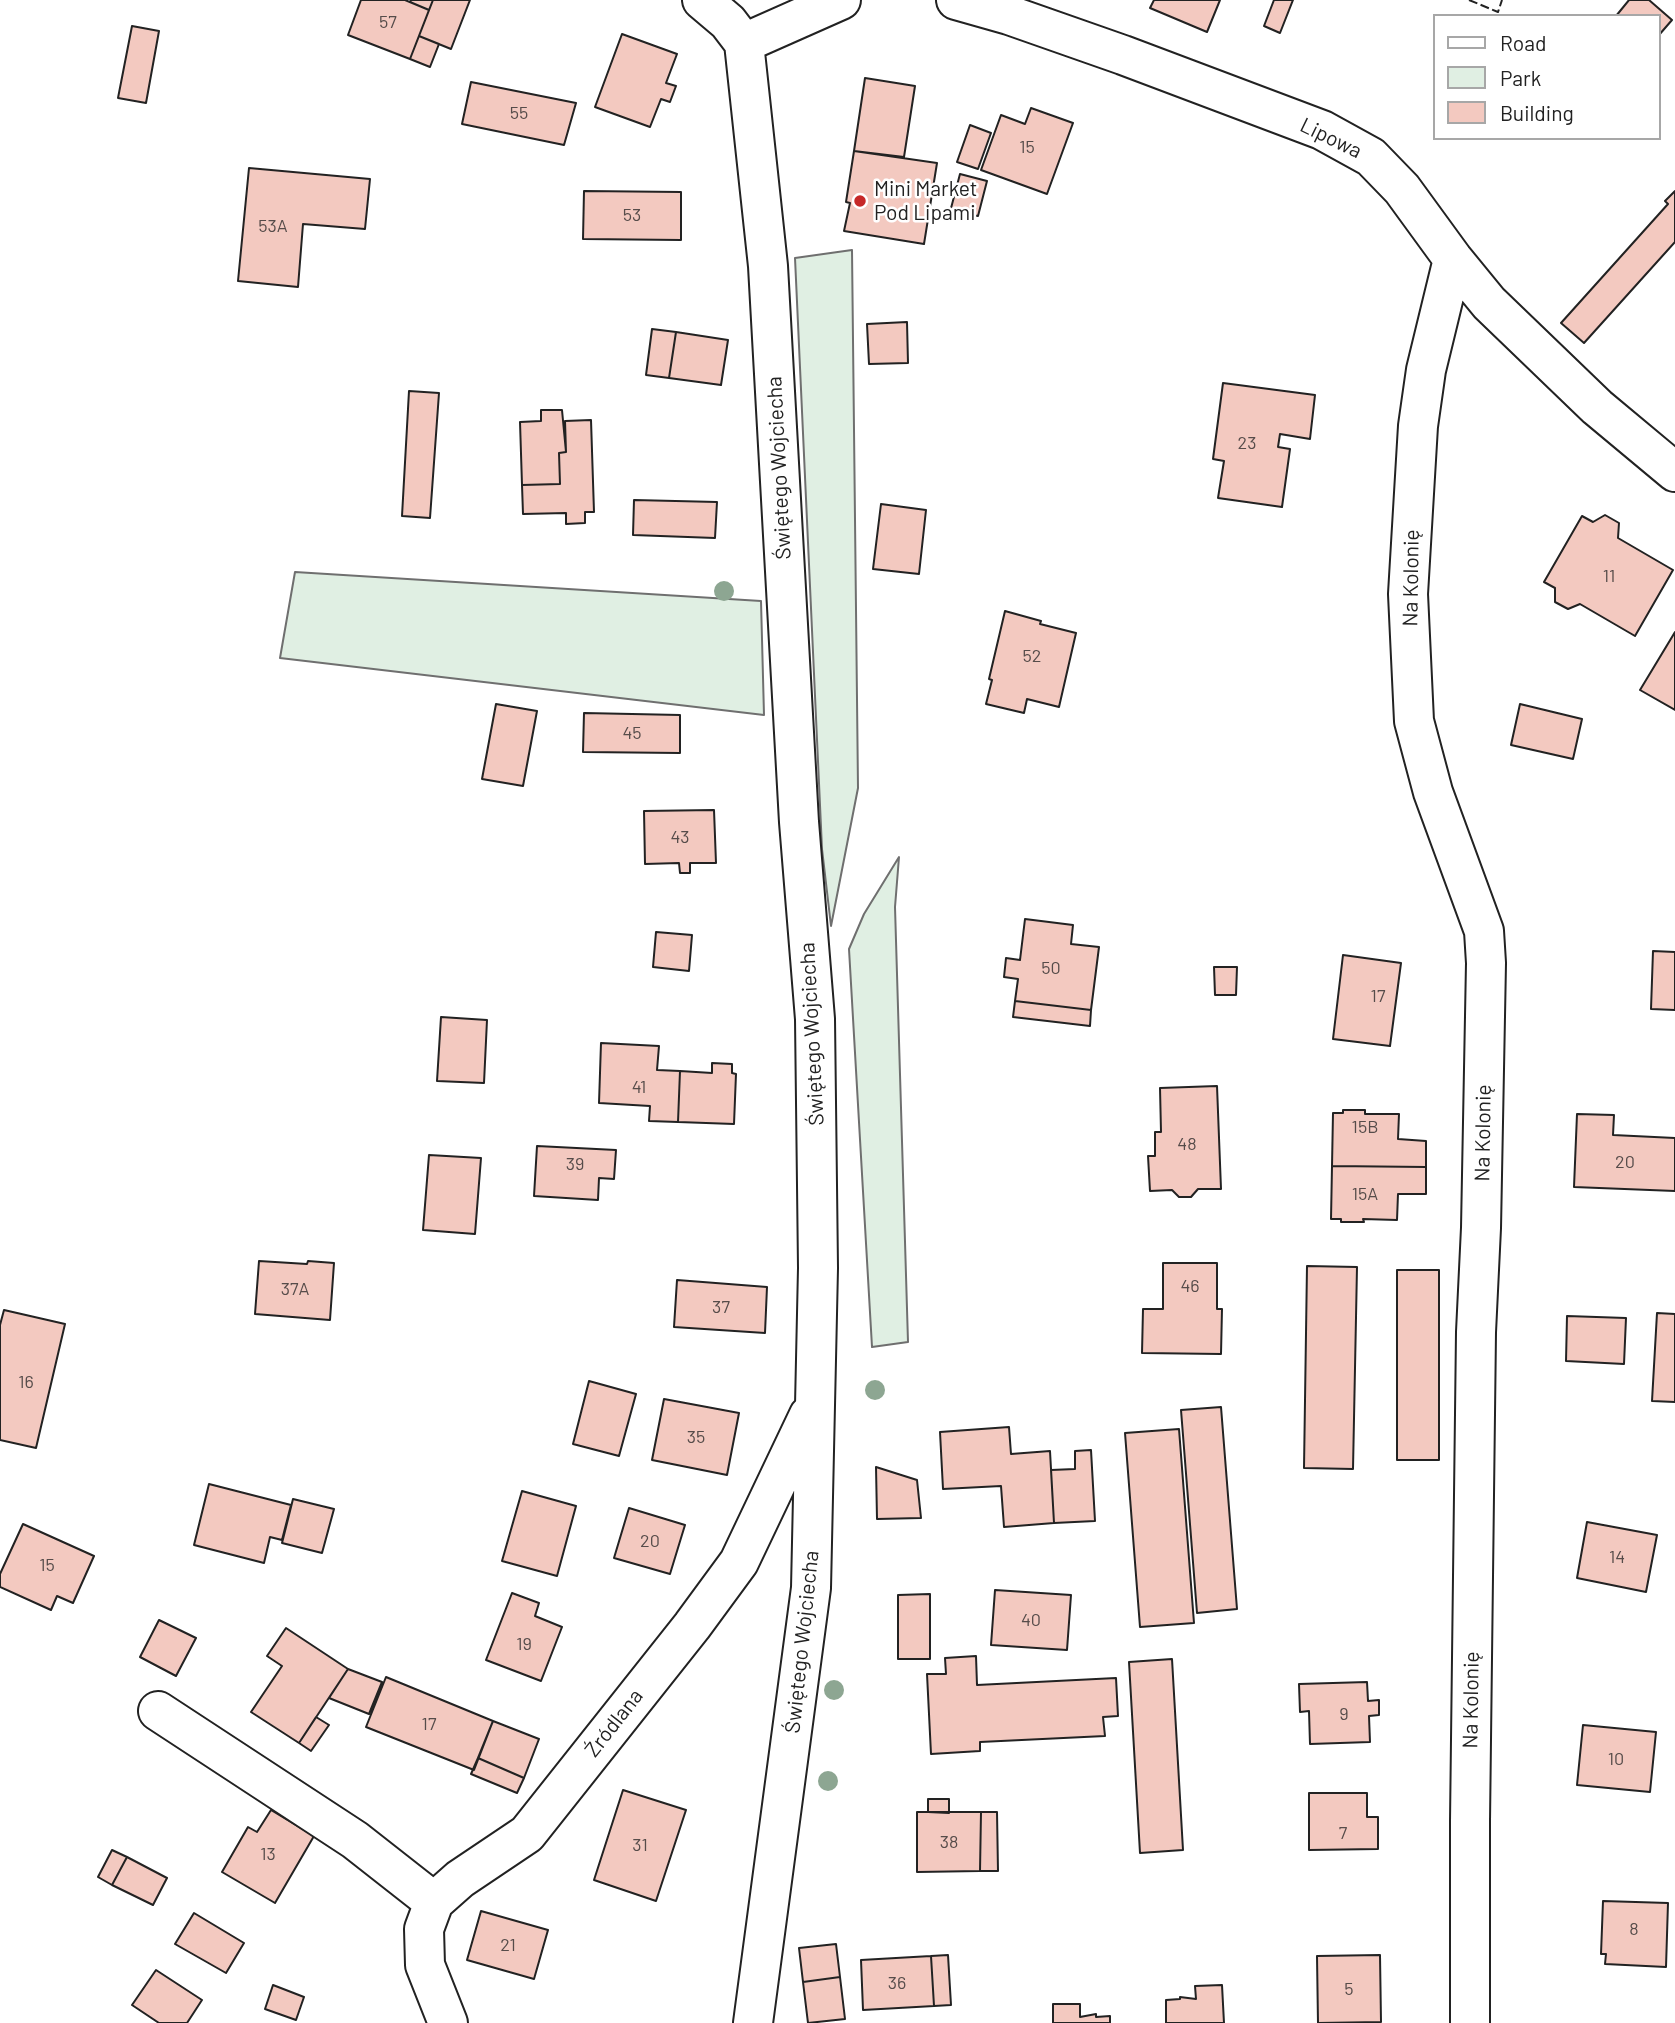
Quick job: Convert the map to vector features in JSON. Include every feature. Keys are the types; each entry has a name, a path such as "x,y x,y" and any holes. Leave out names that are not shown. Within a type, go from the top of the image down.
{"street":[{"path":"702,0 728,22 744,43 841,0"},
{"name":"Lipowa","path":"956,0 1009,15 1123,55 1322,131 1371,157 1402,189 1489,303 1597,407 1675,472"},
{"name":"Świętego Wojciecha","path":"744,43 768,266 799,822 815,1019 818,1278 811,1588 753,2023"},
{"name":"Na Kolonię","path":"1453,259 1426,370 1418,426 1409,594 1414,721 1433,792 1484,931 1486,963 1481,1227 1476,1332 1470,2023"},
{"name":"Źródlana","path":"434,1902 460,1879 527,1834 699,1617 739,1562 816,1399"},
{"path":"158,1711 355,1840 434,1902 424,1928 425,1965 448,2023"}],"green space":[{"path":"852,250 858,788 831,926 822,849 795,258"},
{"path":"295,572 761,601 764,715 280,658"},
{"path":"899,857 895,907 908,1342 872,1347 849,949 864,914"}],"building":[{"path":"361,0 405,0 429,10 410,59 348,35"},
{"path":"433,0 429,10 410,2"},
{"path":"433,0 470,0 451,49 419,36"},
{"path":"1154,0 1220,0 1207,32 1150,8"},
{"path":"1274,0 1293,0 1280,33 1264,26"},
{"path":"1629,0 1649,0 1672,20 1661,33 1661,14 1618,14"},
{"path":"132,26 159,31 146,103 118,98"},
{"path":"622,34 677,54 666,83 676,86 670,102 661,99 650,127 595,107"},
{"path":"419,36 439,44 430,67 410,59"},
{"path":"865,78 915,86 904,157 854,151"},
{"path":"471,82 576,103 564,145 462,124"},
{"path":"1031,108 1073,123 1047,194 981,170 1001,115 1025,124"},
{"path":"970,125 991,133 978,169 957,162"},
{"path":"854,151 937,163 924,244 844,231 850,203 846,202"},
{"path":"249,168 370,179 365,229 303,224 298,287 238,281"},
{"path":"960,174 987,181 978,216 950,212"},
{"path":"584,191 681,192 681,240 583,239"},
{"path":"1675,191 1675,242 1584,343 1561,323 1668,204 1665,201"},
{"path":"907,322 908,363 869,364 867,324"},
{"path":"652,329 676,332 669,378 646,375"},
{"path":"676,332 728,340 721,385 669,378"},
{"path":"1223,383 1315,395 1310,439 1280,434 1278,447 1290,449 1282,507 1218,498 1224,461 1213,459"},
{"path":"409,391 439,393 430,518 402,516"},
{"path":"541,410 562,410 566,452 559,453 560,484 522,485 520,422 541,421"},
{"path":"591,420 594,512 585,512 585,523 566,524 566,513 523,514 522,485 560,484 559,453 566,452 565,421"},
{"path":"634,500 717,502 715,538 633,535"},
{"path":"881,504 926,510 919,574 873,569"},
{"path":"1605,515 1619,523 1618,538 1673,570 1635,636 1580,604 1568,609 1555,602 1555,588 1544,582 1582,516 1593,522"},
{"path":"1005,611 1076,633 1059,707 1027,699 1024,713 986,704"},
{"path":"1675,632 1675,710 1640,690"},
{"path":"496,704 537,711 523,786 482,779"},
{"path":"1520,704 1582,719 1573,759 1511,745"},
{"path":"584,713 680,715 680,753 583,752"},
{"path":"714,810 716,863 690,863 690,873 680,873 679,863 645,864 644,811"},
{"path":"1025,919 1073,925 1071,944 1099,947 1091,1010 1015,1001 1018,979 1004,977 1006,958 1020,960"},
{"path":"656,932 692,935 689,971 653,967"},
{"path":"1653,951 1675,952 1675,1010 1651,1009"},
{"path":"1343,955 1401,963 1390,1046 1333,1039"},
{"path":"1214,967 1237,967 1236,995 1215,995"},
{"path":"1015,1001 1091,1010 1090,1026 1013,1017"},
{"path":"441,1017 487,1020 484,1083 437,1081"},
{"path":"601,1043 659,1046 657,1070 680,1071 678,1122 649,1121 650,1106 599,1103"},
{"path":"712,1063 732,1064 732,1073 736,1074 734,1124 678,1122 680,1071 712,1073"},
{"path":"1217,1086 1221,1189 1198,1189 1191,1197 1179,1197 1172,1190 1150,1191 1148,1156 1155,1156 1155,1132 1161,1132 1160,1088"},
{"path":"1343,1110 1365,1110 1365,1114 1399,1114 1398,1139 1426,1141 1426,1167 1332,1166 1333,1113 1343,1113"},
{"path":"1577,1114 1614,1115 1613,1135 1675,1138 1675,1191 1574,1187"},
{"path":"537,1146 616,1150 614,1179 599,1178 598,1200 534,1196"},
{"path":"429,1155 481,1158 475,1234 423,1230"},
{"path":"1332,1166 1426,1167 1426,1194 1398,1194 1397,1220 1363,1219 1364,1222 1341,1222 1341,1219 1331,1219"},
{"path":"259,1261 334,1263 330,1320 255,1314"},
{"path":"1163,1263 1217,1263 1217,1309 1222,1309 1221,1354 1142,1353 1143,1309 1163,1309"},
{"path":"1307,1266 1357,1267 1353,1469 1304,1468"},
{"path":"1397,1270 1439,1270 1439,1460 1397,1460"},
{"path":"677,1280 767,1287 765,1333 674,1327"},
{"path":"4,1310 65,1324 36,1448 0,1440 0,1325"},
{"path":"1657,1313 1675,1314 1675,1402 1652,1401"},
{"path":"1567,1316 1626,1318 1624,1364 1566,1361"},
{"path":"589,1381 636,1394 619,1456 573,1444"},
{"path":"664,1399 739,1413 727,1475 652,1460"},
{"path":"1221,1407 1237,1609 1197,1613 1181,1410"},
{"path":"1009,1427 1011,1454 1050,1451 1054,1523 1004,1527 1001,1486 943,1489 940,1432"},
{"path":"1179,1429 1194,1623 1140,1627 1125,1433"},
{"path":"1091,1450 1095,1521 1054,1523 1051,1470 1075,1469 1075,1451"},
{"path":"876,1467 917,1480 921,1518 877,1519"},
{"path":"209,1484 291,1505 282,1540 270,1537 264,1563 194,1545"},
{"path":"522,1491 576,1506 557,1576 502,1561"},
{"path":"293,1499 334,1509 322,1553 282,1543"},
{"path":"629,1508 685,1525 670,1574 614,1558"},
{"path":"1587,1522 1657,1535 1646,1592 1577,1578"},
{"path":"23,1524 94,1556 73,1603 57,1596 51,1610 0,1587 0,1574"},
{"path":"995,1590 1071,1595 1067,1650 991,1645"},
{"path":"512,1593 539,1603 535,1616 562,1627 541,1681 486,1660"},
{"path":"930,1594 930,1659 898,1659 898,1595"},
{"path":"159,1620 196,1638 176,1676 140,1657"},
{"path":"286,1628 348,1669 299,1743 251,1712 282,1666 267,1656"},
{"path":"976,1656 977,1685 1116,1678 1118,1716 1103,1717 1105,1736 980,1742 980,1751 931,1754 927,1674 946,1674 945,1658"},
{"path":"1172,1659 1183,1850 1140,1853 1129,1662"},
{"path":"348,1669 382,1682 369,1714 329,1698"},
{"path":"386,1677 493,1721 474,1770 366,1727"},
{"path":"1367,1682 1368,1701 1379,1700 1379,1715 1369,1716 1370,1742 1310,1744 1309,1711 1300,1712 1299,1684"},
{"path":"316,1717 329,1725 311,1751 299,1743"},
{"path":"493,1721 539,1739 524,1778 478,1758"},
{"path":"1583,1725 1656,1732 1650,1792 1577,1785"},
{"path":"478,1758 524,1778 517,1793 471,1774"},
{"path":"623,1790 686,1810 656,1901 594,1880"},
{"path":"1309,1793 1367,1793 1367,1817 1378,1817 1378,1849 1309,1850"},
{"path":"928,1799 949,1799 949,1813 928,1812"},
{"path":"271,1810 314,1836 275,1903 222,1872 248,1827 257,1832"},
{"path":"917,1812 981,1812 980,1871 917,1872"},
{"path":"981,1812 997,1812 998,1871 980,1871"},
{"path":"112,1850 127,1857 112,1885 98,1877"},
{"path":"127,1857 167,1878 153,1905 112,1885"},
{"path":"1603,1901 1668,1903 1666,1967 1605,1964 1606,1954 1601,1954"},
{"path":"481,1911 548,1930 534,1979 467,1960"},
{"path":"194,1913 244,1943 226,1973 175,1944"},
{"path":"836,1944 840,1977 803,1982 799,1948"},
{"path":"948,1955 951,2005 934,2006 931,1956"},
{"path":"1380,1955 1381,2022 1318,2023 1317,1956"},
{"path":"931,1956 934,2006 863,2010 861,1960"},
{"path":"156,1970 202,2000 187,2023 159,2023 132,2005"},
{"path":"840,1977 845,2019 808,2023 803,1982"},
{"path":"273,1985 304,1997 296,2020 265,2009"},
{"path":"1222,1985 1224,2023 1166,2023 1166,2000 1180,1997 1196,1999 1195,1986"},
{"path":"1053,2004 1080,2004 1080,2017 1096,2014 1096,2017 1110,2016 1110,2023 1053,2023"}],"fence":[{"path":"1469,0 1498,12 1502,0"}],"place":[{"name":"Mini Market Pod Lipami","path":"860,201"}]}
